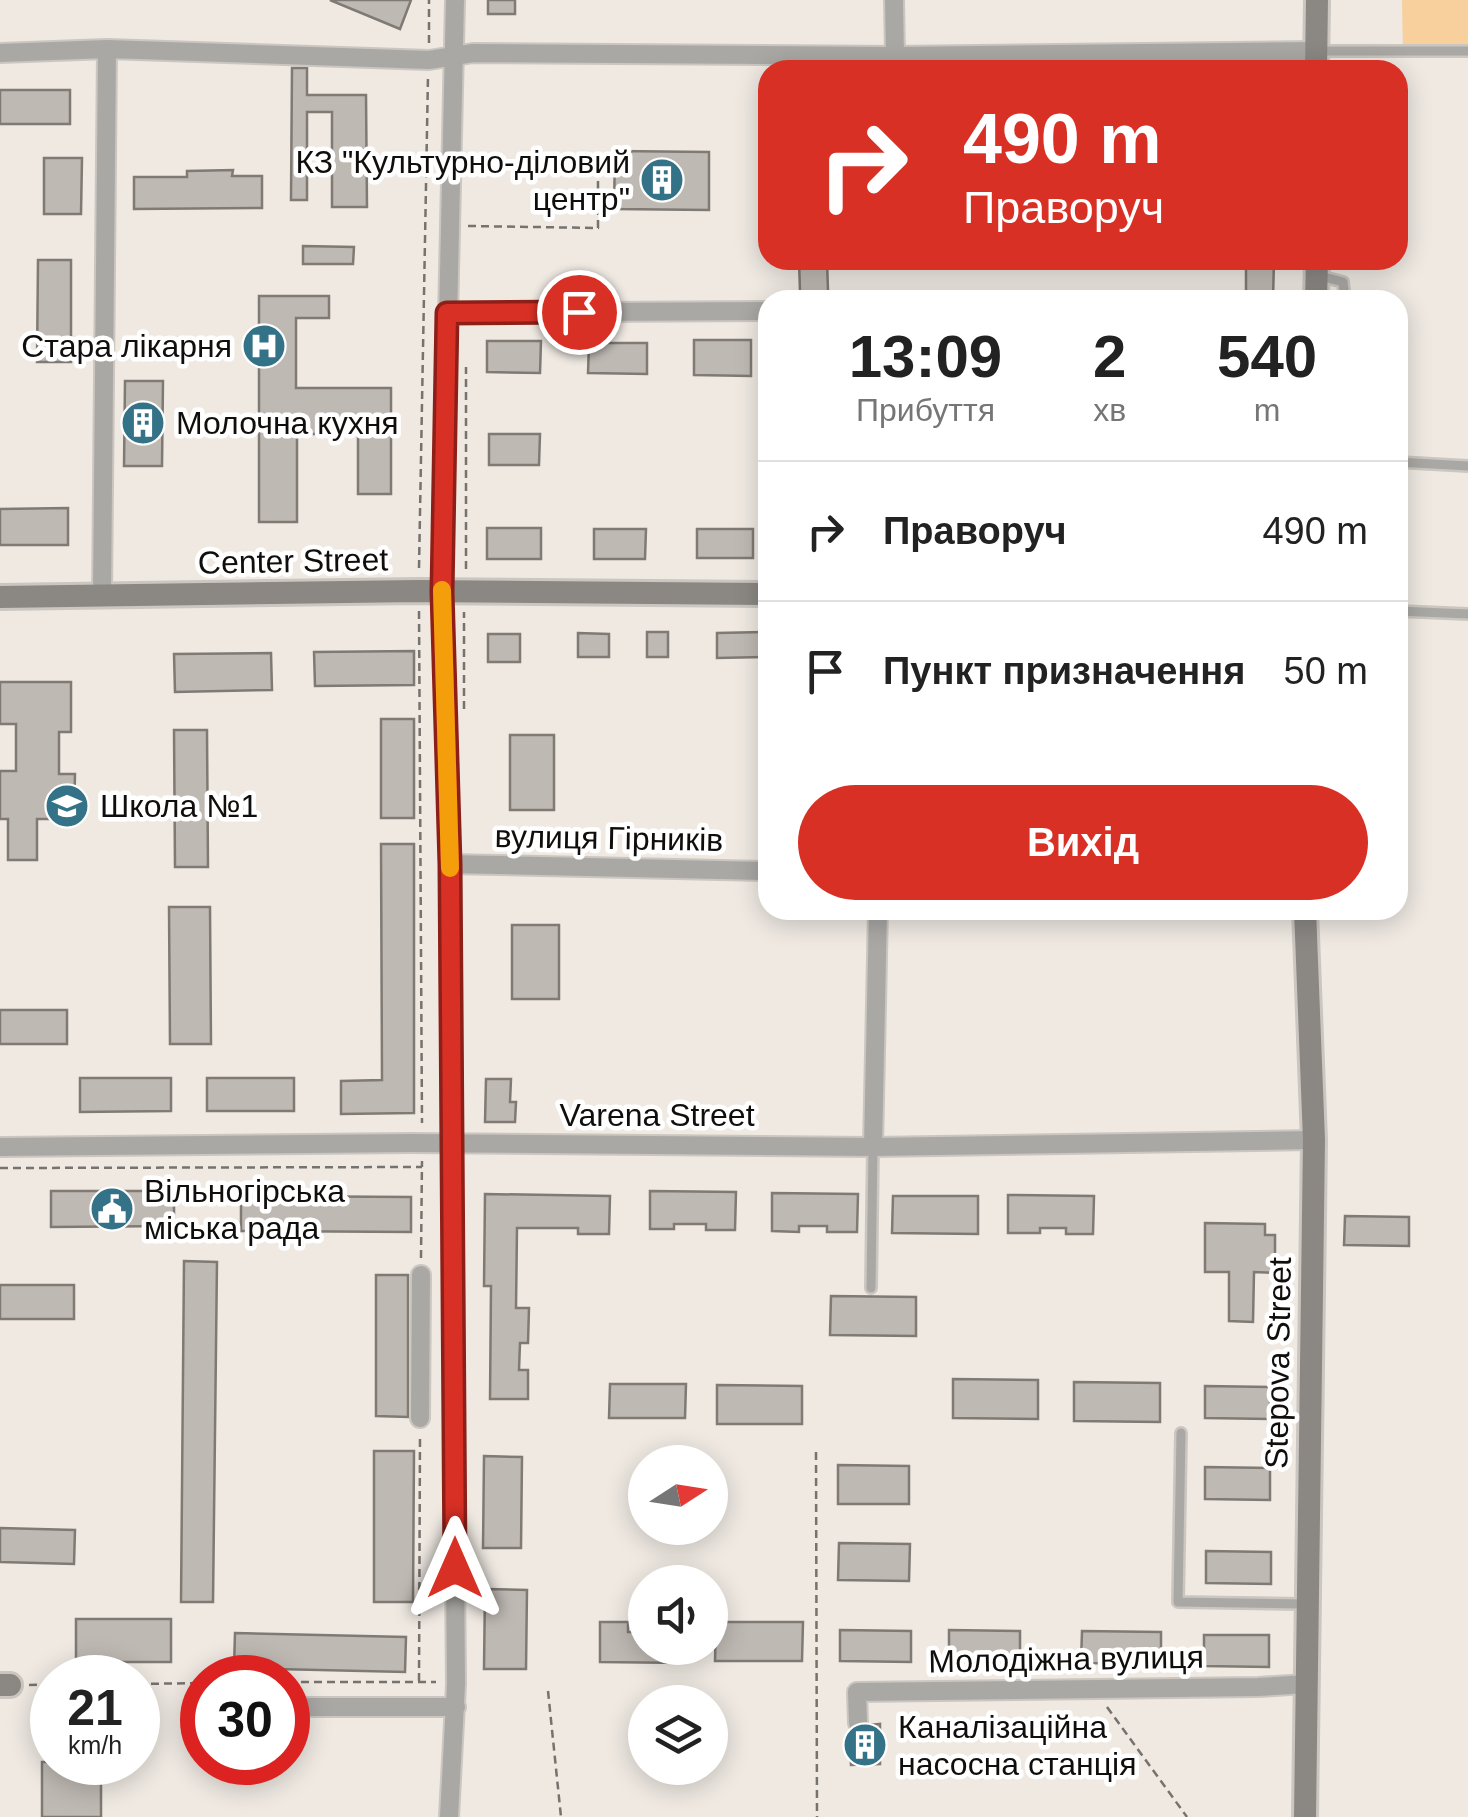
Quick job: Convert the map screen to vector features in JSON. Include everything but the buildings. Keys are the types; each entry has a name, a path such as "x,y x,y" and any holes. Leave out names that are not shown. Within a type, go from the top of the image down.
{"main road":[{"path":"1316,60 1317,0"},
{"name":"Center Street","path":"0,597 430,592 758,594"},
{"name":"Stepova Street","path":"1306,920 1314,1140 1306,1817"}],"street":[{"path":"449,1817 456,1707 450,864 430,592 447,313 454,0"},
{"path":"894,0 895,56"},
{"path":"102,596 107,49"},
{"path":"0,53 107,49 428,60 455,54 1316,60"},
{"path":"447,313 758,312"},
{"name":"вулиця Гірників","path":"450,864 758,871"},
{"path":"873,1147 878,920"},
{"name":"Varena Street","path":"0,1148 422,1144 873,1147 1314,1140"},
{"path":"420,1418 421,1275"},
{"name":"Молодіжна вулиця","path":"858,1724 858,1692 1307,1684"},
{"path":"310,1707 456,1707"}],"lane":[{"path":"1316,60 1468,52"},
{"path":"1321,270 1343,282 1343,290"},
{"path":"1408,463 1468,466"},
{"path":"1408,611 1468,614"},
{"path":"871,1288 873,1147"},
{"path":"1181,1433 1178,1602 1308,1604"}],"path":[{"path":"421,1275 430,592 430,0"},
{"path":"466,226 598,228 598,159"},
{"path":"0,1168 422,1167"},
{"path":"418,1681 420,1418"},
{"path":"816,1452 818,1817"},
{"path":"310,1682 456,1684"},
{"path":"5,1685 30,1684"},
{"path":"1094,1689 1187,1817"},
{"path":"548,1691 561,1817"}],"shaded area":[{"path":"1402,0 1468,0 1468,51 1403,55"}],"slow traffic":[{"path":"442,590 450,868"}],"place":[{"name":"КЗ \"Культурно-діловий центр\"","path":"662,180"},
{"name":"Стара лікарня","path":"264,346"},
{"name":"Молочна кухня","path":"143,423"},
{"name":"Школа №1","path":"67,806"},
{"name":"Вільногірська міська рада","path":"112,1209"},
{"name":"Каналізаційна насосна станція","path":"865,1745"}],"route":[{"path":"455,1568 450,864 442,592 447,313 579,312"}]}
